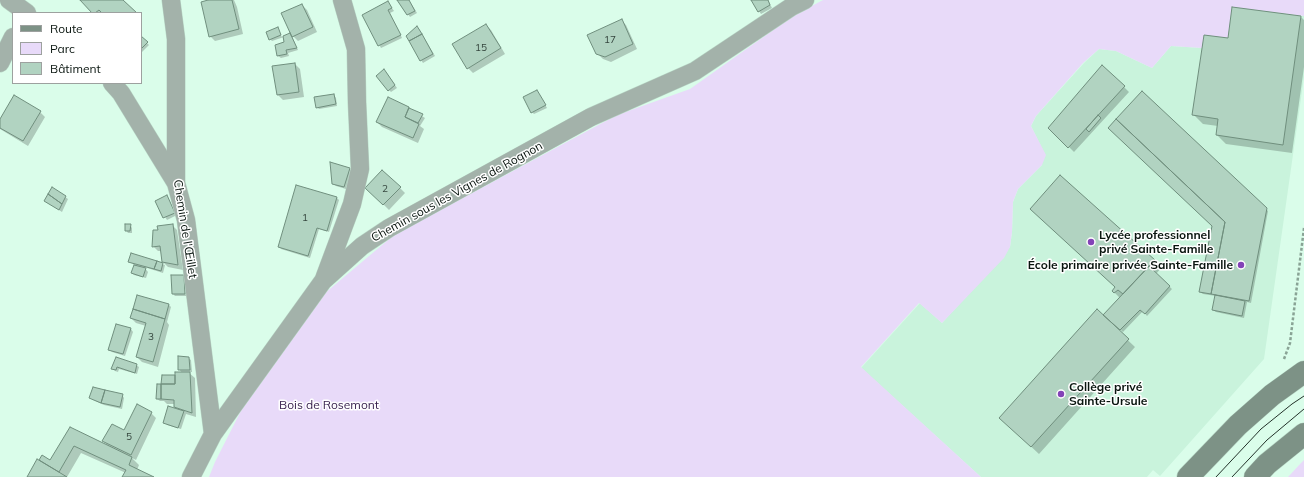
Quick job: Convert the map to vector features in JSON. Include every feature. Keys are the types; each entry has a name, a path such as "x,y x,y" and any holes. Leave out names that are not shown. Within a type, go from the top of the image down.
{"main road":[{"path":"1188,477 1238,425 1272,395 1304,372"},
{"path":"1256,477 1267,464 1304,434"}],"street":[{"path":"9,0 26,12"},
{"name":"Chemin de l'Œillet","path":"171,0 176,39 176,183 186,220 213,434"},
{"path":"323,281 352,204 360,169 356,49 342,0"},
{"name":"Chemin sous les Vignes de Rognon","path":"191,477 213,434 323,281 362,246 389,228 591,117 695,71 805,0"},
{"path":"0,64 12,39"},
{"path":"113,84 121,93 176,183"}],"path":[{"path":"1282,365 1290,343 1304,228"}],"shaded area":[{"path":"1232,7 1304,16 1304,77 1264,359 1160,476 1153,470 1147,477 981,477 861,368 920,303 942,323 1010,247 1013,202 1018,189 1042,165 1037,138 1031,126 1036,116 1084,63 1099,49 1116,51 1152,68 1171,46 1202,48 1204,35"}],"green space":[{"name":"Bois de Rosemont","path":"823,0 1304,0 1304,16 1232,7 1228,38 1204,35 1202,48 1171,46 1152,68 1116,51 1099,49 1083,63 1036,116 1031,126 1046,155 1042,165 1018,189 1013,202 1010,247 1004,258 942,323 919,303 861,367 981,477 209,477 251,391 318,299 394,235 617,115 690,89 793,16"},
{"path":"1304,460 1304,477 1288,477 1301,463"}],"building":[{"path":"80,0 123,0 136,12 101,12 99,10 96,12 91,12"},
{"path":"208,0 232,0 239,29 209,37 201,2"},
{"path":"397,0 409,0 415,11 407,15"},
{"path":"751,0 768,0 770,5 758,12"},
{"path":"388,1 392,8 388,10 401,35 378,46 362,15"},
{"path":"302,4 313,27 292,37 281,13"},
{"path":"1232,7 1301,16 1283,145 1216,135 1218,119 1192,115 1204,35 1228,38"},
{"path":"622,19 633,44 605,57 596,54 587,35"},
{"path":"486,24 501,48 467,69 452,44"},
{"path":"417,26 422,34 409,41 406,36"},
{"path":"278,27 281,35 269,40 266,32"},
{"path":"290,33 297,48 286,50 287,54 277,56 275,45 284,42 283,36"},
{"path":"422,34 433,54 420,61 409,41"},
{"path":"142,37 148,42 142,48"},
{"path":"295,63 299,92 277,95 272,66"},
{"path":"1102,65 1125,86 1068,148 1048,128"},
{"path":"384,69 395,85 388,91 376,76"},
{"path":"537,90 546,105 531,113 523,97"},
{"path":"1142,91 1267,208 1249,301 1211,294 1225,222 1116,119"},
{"path":"334,94 336,104 316,108 314,97"},
{"path":"14,95 41,111 23,141 0,128 0,119"},
{"path":"388,97 409,107 405,117 419,124 413,138 376,122"},
{"path":"409,108 423,114 418,123 405,117"},
{"path":"1098,115 1101,118 1089,132 1086,129"},
{"path":"1116,119 1225,222 1211,294 1199,292 1212,226 1108,128"},
{"path":"330,162 350,168 344,187 332,184"},
{"path":"382,170 401,187 383,205 365,188"},
{"path":"1060,175 1155,260 1123,294 1118,290 1114,293 1112,291 1115,287 1030,209"},
{"path":"296,185 337,197 327,231 317,228 308,256 278,247"},
{"path":"52,187 66,196 62,204 48,194"},
{"path":"48,194 62,204 59,210 44,201"},
{"path":"167,195 175,213 163,218 155,201"},
{"path":"125,224 131,224 130,231 125,231"},
{"path":"173,224 178,265 162,262 160,246 152,247 153,230 158,230 157,226"},
{"path":"131,253 157,261 154,269 128,262"},
{"path":"157,261 163,263 161,271 154,269"},
{"path":"134,265 146,268 143,277 131,273"},
{"path":"1149,266 1170,286 1145,314 1140,310 1120,330 1103,315"},
{"path":"171,275 184,275 185,294 172,294"},
{"path":"137,295 169,304 165,319 133,309"},
{"path":"1215,295 1245,301 1242,316 1212,310"},
{"path":"133,309 165,319 153,362 136,357 146,323 130,318"},
{"path":"1097,309 1129,339 1031,447 999,418"},
{"path":"116,324 131,328 123,354 108,350"},
{"path":"178,356 189,357 190,370 178,370"},
{"path":"116,357 137,364 135,373 117,367 116,370 111,369"},
{"path":"175,372 190,372 192,413 174,407 174,400 161,399 161,384 175,384"},
{"path":"162,375 175,375 175,384 161,384"},
{"path":"157,384 161,384 161,399 156,399"},
{"path":"93,387 105,390 101,403 89,398"},
{"path":"105,390 123,394 120,407 101,403"},
{"path":"137,404 152,412 131,455 102,441 112,424 124,430"},
{"path":"168,406 184,411 178,428 163,423"},
{"path":"70,427 132,457 129,465 154,477 122,477 126,470 74,446 59,472 39,460 42,455 50,460"},
{"path":"37,459 67,477 27,477"}],"tram line":[{"path":"1216,477 1261,429 1304,396"},
{"path":"1232,477 1267,440 1304,409"}],"place":[{"name":"Lycée professionnel privé Sainte-Famille","path":"1091,242"},
{"name":"École primaire privée Sainte-Famille","path":"1241,265"},
{"name":"Collège privé Sainte-Ursule","path":"1061,394"}]}
